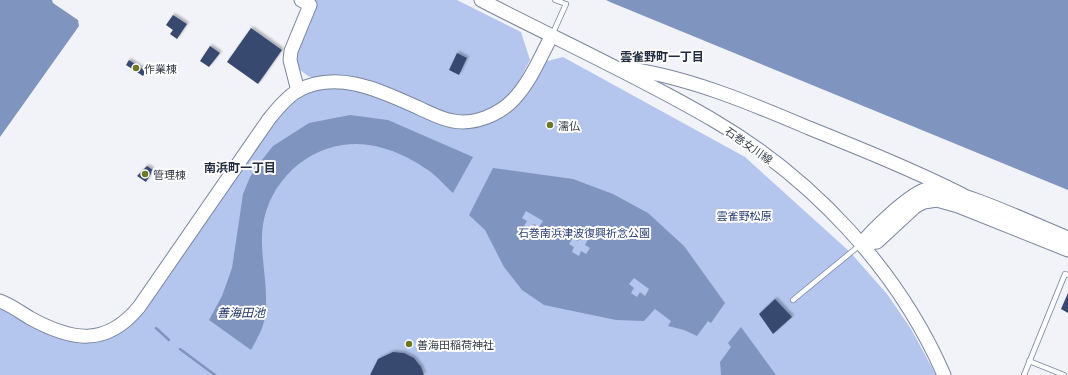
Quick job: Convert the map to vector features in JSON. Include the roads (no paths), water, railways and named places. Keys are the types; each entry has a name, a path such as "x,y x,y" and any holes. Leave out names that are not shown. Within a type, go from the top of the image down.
{"street":[{"path":"298,91 290,60 291,51 310,5 301,0"},
{"name":"石巻女川線","path":"481,0 551,37 613,66 714,120 756,148 809,191 861,244 893,285 927,341 944,375"},
{"path":"0,301 50,328 77,336 89,337 104,334 128,320 269,119 286,99 298,91 320,82 342,81 361,85 388,94 452,121 465,122 480,120 513,101 523,89 551,37"},
{"path":"613,66 690,82 745,101 918,173 963,196"},
{"path":"861,244 872,231 909,199 922,190 943,189 1068,238"},
{"path":"861,244 877,242 916,206 924,202 936,200 958,206 1068,250"}],"lane":[{"path":"551,37 566,4 555,0"},
{"path":"793,300 861,244"},
{"path":"1024,375 1065,274 1068,275"},
{"path":"1030,361 1064,375"}],"water":[{"path":"0,0 52,0 53,3 78,20 79,26 0,137"},
{"path":"606,0 1068,0 1068,190 610,2"},
{"name":"善海田池","path":"350,115 388,120 473,157 453,193 435,175 419,164 398,153 376,146 365,144 343,145 312,155 299,164 287,175 277,188 269,203 264,218 262,245 266,307 261,330 251,350 209,320 222,296 232,268 243,194 250,177 273,146 309,123"},
{"path":"493,168 573,179 613,194 648,213 684,246 725,303 711,323 708,321 697,336 684,330 668,326 671,321 655,309 644,321 616,320 544,305 522,290 504,267 485,230 469,215","holes":["526,211 543,221 539,227 534,224 530,229 524,226 527,221 522,218","581,235 588,239 585,245 590,248 586,254 581,251 579,256 572,252 574,247 569,244 573,238 578,241","634,278 649,289 645,296 640,292 637,297 631,293 634,288 629,284"]},
{"path":"741,327 776,375 721,375 720,362 731,347 728,343"}],"waterway":[{"path":"156,328 169,340"},
{"path":"180,349 215,375"}],"place":[{"name":"作業棟","path":"136,68"},
{"name":"濡仏","path":"550,125"},
{"name":"管理棟","path":"145,174"},
{"name":"善海田稲荷神社","path":"409,344"}],"district":[{"name":"雲雀野町一丁目","path":"662,56"},
{"name":"南浜町一丁目","path":"240,167"}],"park label":[{"name":"雲雀野松原","path":"744,215"},
{"name":"石巻南浜津波復興祈念公園","path":"584,232"}]}
